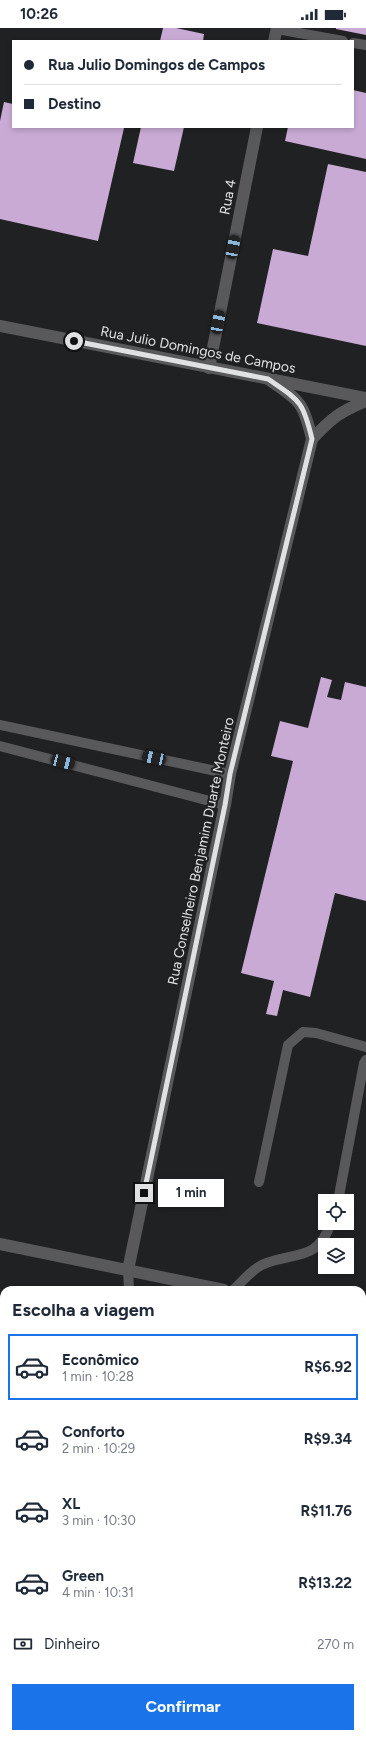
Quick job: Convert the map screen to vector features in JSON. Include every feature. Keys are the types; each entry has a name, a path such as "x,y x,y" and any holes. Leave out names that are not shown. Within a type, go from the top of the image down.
{"street":[{"path":"274,40 277,28"},
{"name":"Rua 4","path":"209,368 257,128"},
{"name":"Rua Julio Domingos de Campos","path":"0,326 366,398"},
{"name":"Rua Conselheiro Benjamim Duarte Monteiro","path":"128,1270 225,805 230,774 312,439 306,415 301,404 293,396 268,379"},
{"name":"Rua Conselheiro Benjamim Duarte Monteiro","path":"312,439 332,418 345,409 366,401"},
{"path":"0,1244 205,1286"}],"lane":[{"path":"277,28 338,40"},
{"path":"354,43 366,45"},
{"path":"0,725 230,774"},
{"path":"0,746 225,805"},
{"path":"259,1182 288,1045 303,1032 316,1033 366,1048"},
{"path":"339,1194 364,1063 366,1060"},
{"path":"237,1286 262,1264 312,1251 322,1242 328,1230"},
{"path":"128,1270 129,1286"}],"building":[{"path":"163,28 176,28 204,34 203,40 160,40"},
{"path":"366,28 366,35 336,29"},
{"path":"354,90 366,93 366,159 285,141 288,128 354,128"},
{"path":"4,102 12,104 12,128 124,128 98,241 0,219 0,121"},
{"path":"141,128 184,128 174,171 133,163"},
{"path":"328,164 366,172 366,346 257,323 273,249 308,256"},
{"path":"321,677 332,680 327,697 341,700 345,682 366,687 366,901 335,893 310,997 283,990 277,1016 266,1014 274,981 241,973 293,761 271,756 280,721 308,728"}],"route":[{"path":"74,341 268,379 293,396 301,404 306,415 312,439 230,774 225,805 144,1193"}]}
